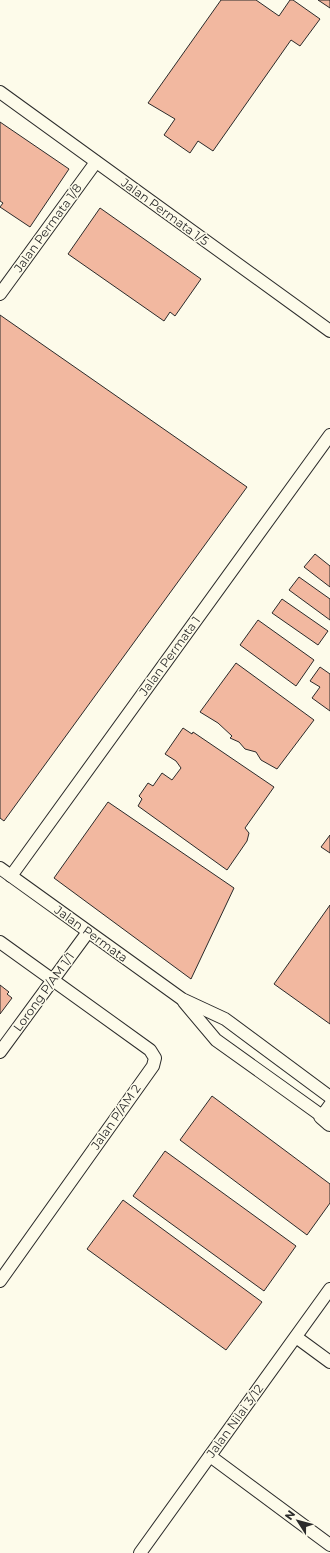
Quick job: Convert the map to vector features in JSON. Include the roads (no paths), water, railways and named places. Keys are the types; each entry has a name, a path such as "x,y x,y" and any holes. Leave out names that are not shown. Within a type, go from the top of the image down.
{"street":[{"name":"Jalan Permata 1/5","path":"0,92 330,331"},
{"name":"Jalan Permata 1/8","path":"0,294 96,162"},
{"name":"Jalan Permata 1","path":"11,876 330,435"},
{"name":"Jalan Permata","path":"0,868 182,999 225,1019 330,1097"},
{"name":"Lorong P/AM 1/1","path":"0,1052 88,932"},
{"path":"0,942 53,980"},
{"name":"Jalan P/AM 2","path":"0,1281 154,1062 155,1058 150,1050 53,980"},
{"name":"Jalan Permata","path":"182,999 216,1040 327,1114"},
{"name":"Jalan Nilai 3/12","path":"140,1553 330,1289"},
{"path":"296,1337 330,1362"},
{"path":"210,1456 330,1545"}]}
